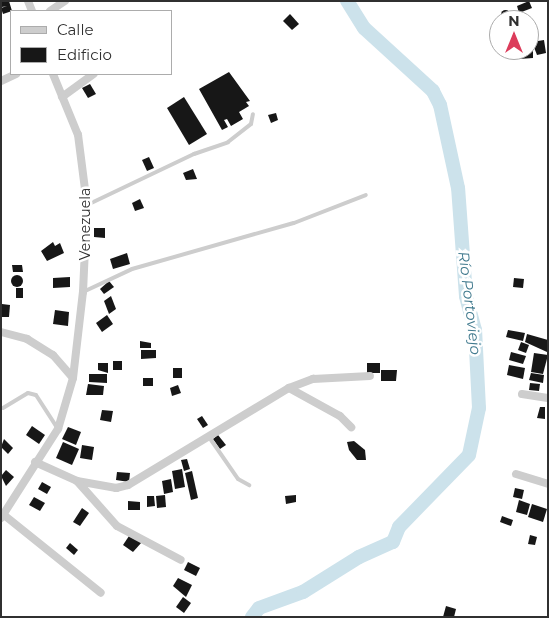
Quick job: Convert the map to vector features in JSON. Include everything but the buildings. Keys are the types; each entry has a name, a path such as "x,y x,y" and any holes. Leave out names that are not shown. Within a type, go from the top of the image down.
{"street":[{"path":"52,10 65,1"},
{"path":"1,81 14,75"},
{"name":"Venezuela","path":"3,516 58,428 73,378 83,292 87,205 78,135 53,75"},
{"path":"62,97 93,75"},
{"path":"1,332 27,338 53,355 73,378"},
{"path":"35,462 77,481 116,488 128,485 289,388 313,379 370,376"},
{"path":"289,388 340,416 351,428"},
{"path":"522,394 548,398"},
{"path":"516,474 548,484"},
{"path":"77,481 117,526 181,560"},
{"path":"3,516 101,594"}],"lane":[{"path":"87,205 194,154 228,142 251,124 253,114"},
{"path":"83,292 132,269 294,223 366,195"},
{"path":"3,408 28,393 36,395 58,428"},
{"path":"210,437 238,479 249,485"}],"waterway":[{"name":"Río Portoviejo","path":"252,617 259,608 303,592 359,557 393,542 399,527 469,455 479,408 475,330 466,296 458,188 440,105 433,91 364,28 347,1"}]}
